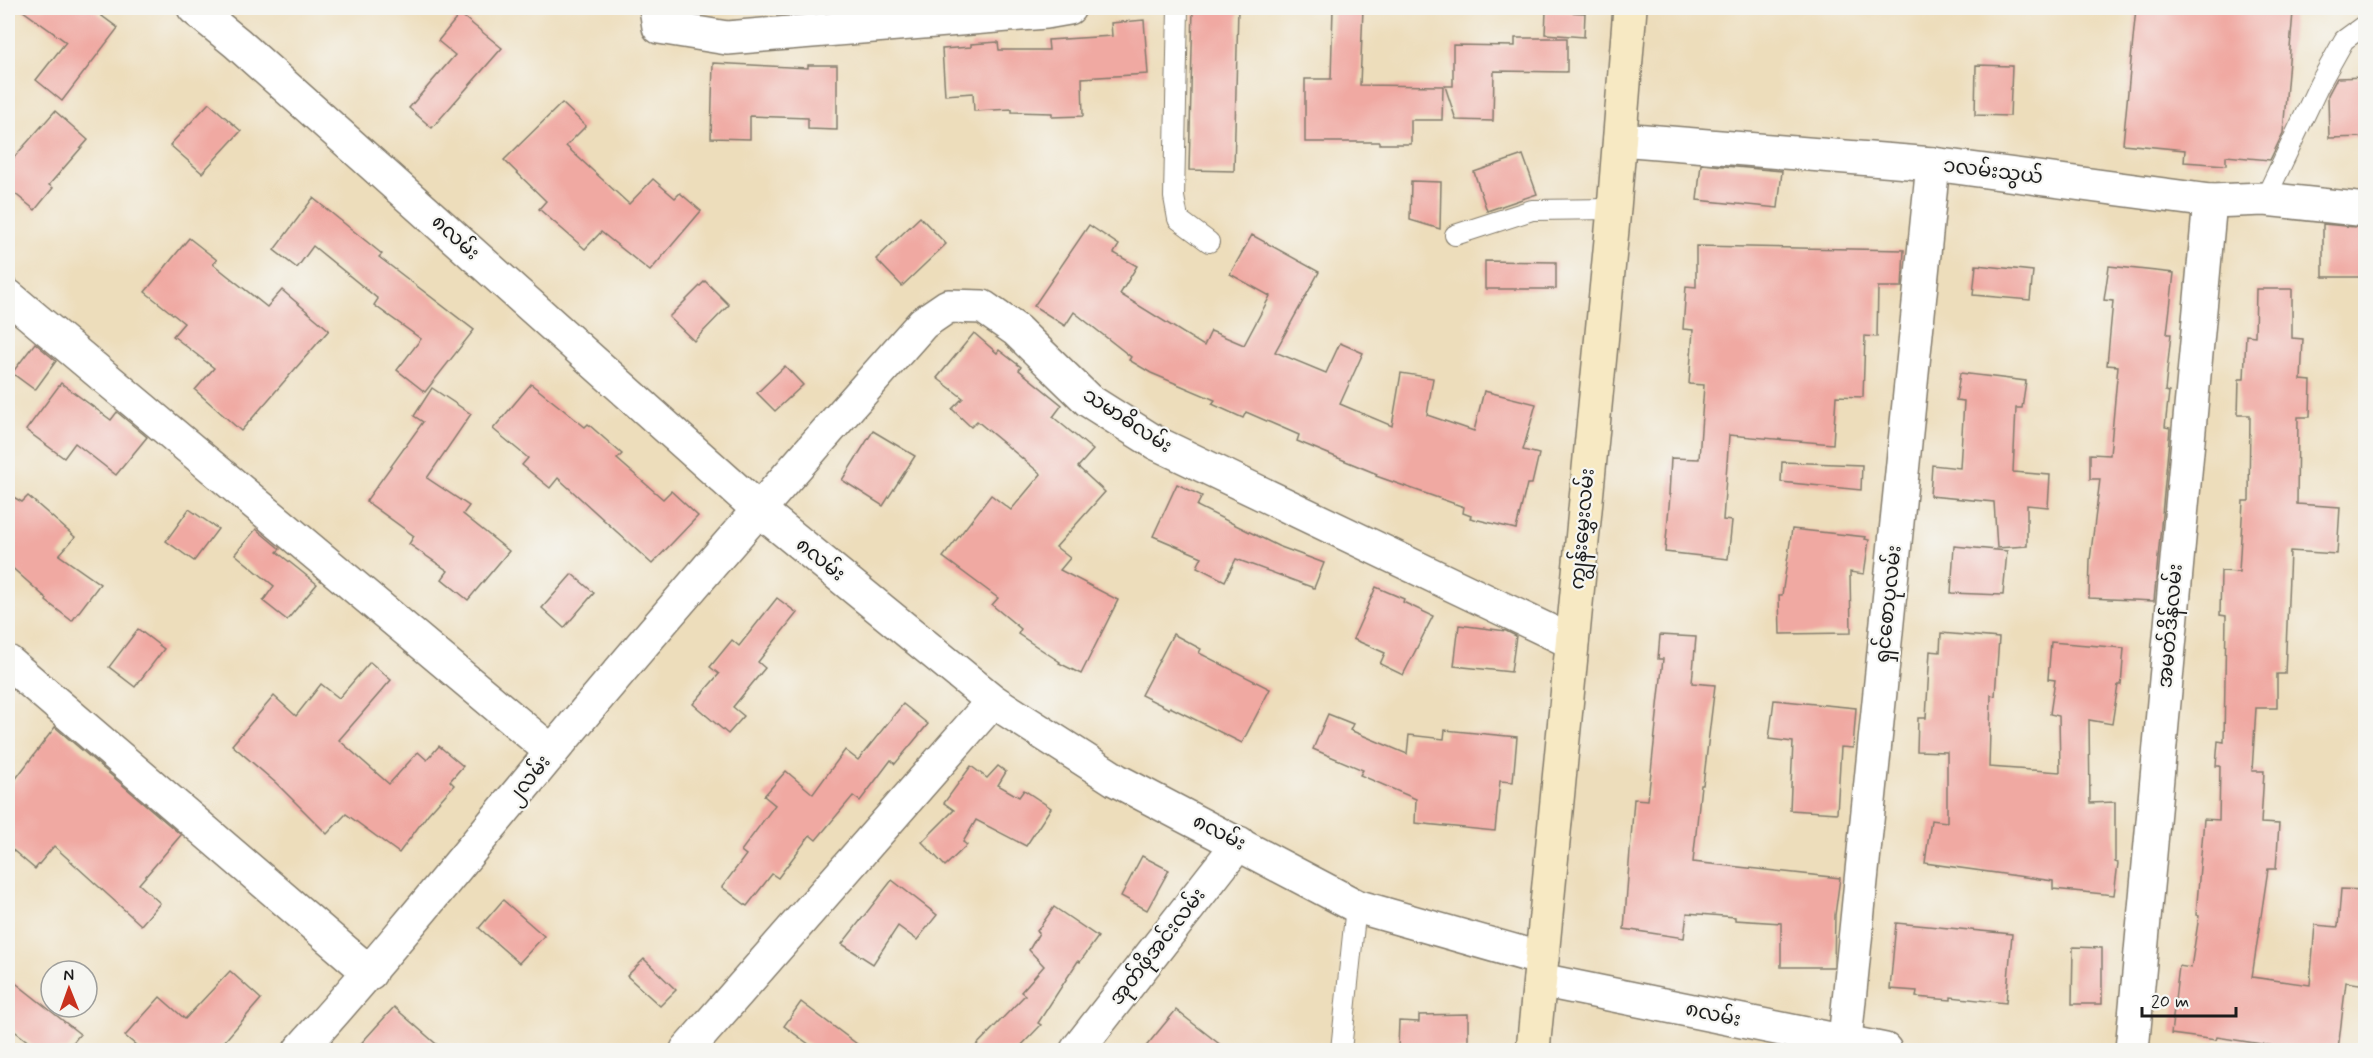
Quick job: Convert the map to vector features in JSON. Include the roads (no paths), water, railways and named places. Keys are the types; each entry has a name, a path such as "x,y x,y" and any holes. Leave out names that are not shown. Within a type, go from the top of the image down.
{"street":[{"name":"၈လမ်း","path":"194,8 246,51 758,509 993,701 1116,780 1356,906 1541,970 1845,1047 1885,1050"},
{"path":"656,8 658,27 727,38 1047,12 1069,8"},
{"name":"ကျွန်းမွှေးလမ်း","path":"1533,1050 1614,209 1630,8"},
{"name":"၁လမ်းသွယ်","path":"1620,139 1933,164 2210,201 2265,199 2366,210"},
{"name":"ရှင်စောပုလမ်း","path":"1845,1047 1933,164"},
{"name":"အမတ်ဒိန်လမ်း","path":"2133,1050 2210,201"},
{"path":"8,296 552,752"},
{"name":"သမာဓိလမ်း","path":"758,509 923,323 948,306 983,307 1016,330 1088,400 1156,443 1572,642"},
{"name":"၂လမ်း","path":"300,1050 370,973 552,752 758,509"},
{"path":"8,662 370,973"},
{"path":"687,1050 993,701"},
{"name":"အုတ်ဖိုအင်းလမ်း","path":"1077,1050 1239,843"}],"lane":[{"path":"1178,8 1174,197 1178,219 1209,242"},
{"path":"2265,199 2320,83 2344,40 2366,24"},
{"path":"1455,234 1532,210 1614,209"},
{"path":"1341,1050 1356,906"}]}
